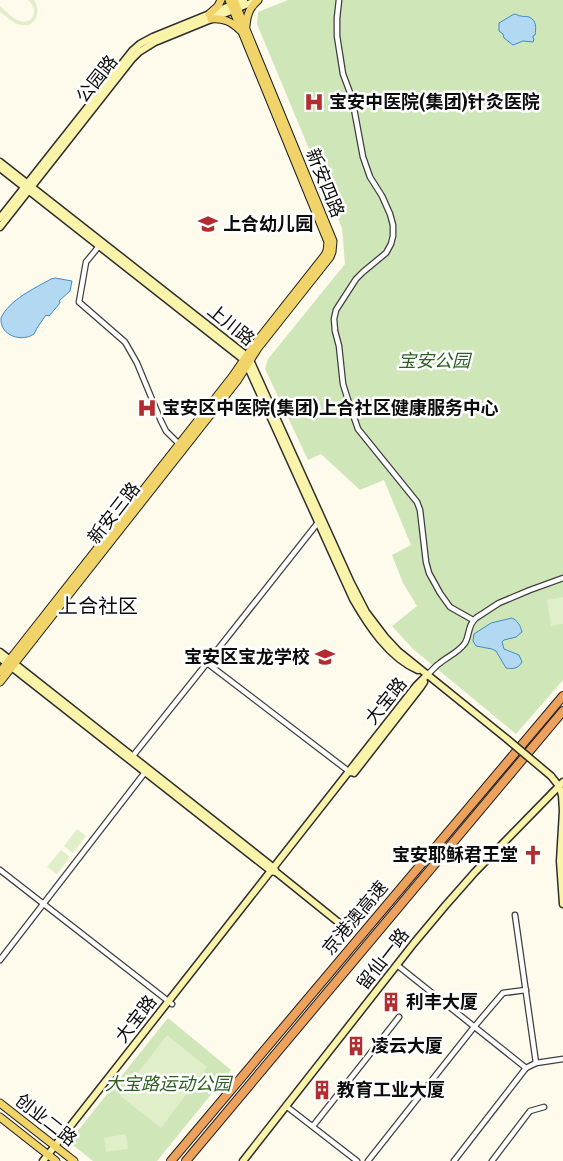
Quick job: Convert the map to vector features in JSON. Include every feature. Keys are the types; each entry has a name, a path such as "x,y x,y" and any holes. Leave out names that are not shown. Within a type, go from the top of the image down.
{"highway":[{"name":"京港澳高速","path":"171,1161 563,696"},
{"name":"京港澳高速","path":"186,1161 563,711"}],"main road":[{"path":"221,0 210,17 228,21 244,32 250,8 258,0"},
{"name":"公园路","path":"0,227 28,187 132,51 153,37 210,17 244,0"},
{"name":"公园路","path":"233,5 258,0"},
{"name":"新安四路","path":"233,5 333,241 330,257 247,360"},
{"name":"上川路","path":"0,162 28,187 247,360 320,520 366,612 398,651 562,783"},
{"name":"上川路","path":"0,168 28,187"},
{"name":"公园路","path":"0,218 28,187"},
{"name":"新安三路","path":"0,682 11,664 177,441 247,360"},
{"name":"新安三路","path":"0,672 11,664 237,381 247,360"},
{"path":"0,652 11,664 343,926"},
{"path":"0,658 11,664"},
{"name":"大宝路","path":"49,1159 351,773 416,686 428,674"},
{"path":"562,783 560,861 563,904"},
{"name":"留仙一路","path":"242,1161 396,965 445,906 475,872 562,783"},
{"name":"创业二路","path":"0,1103 74,1161"},
{"name":"创业二路","path":"0,1117 49,1159"}],"street":[{"path":"339,0 337,18 343,74 352,98 365,164 370,177 382,196 393,225 391,244 386,252 356,279 336,310 334,319 335,331 339,346 343,384 358,429 417,502 420,510 426,562 434,583 450,607 473,620"},
{"path":"100,244 86,262 79,302 125,342 138,363 160,421 168,433 177,441"},
{"path":"131,758 320,520"},
{"path":"428,674 438,664 458,652 465,643 473,620 499,603 563,578"},
{"path":"207,663 351,773"},
{"path":"0,960 146,770"},
{"path":"0,870 170,1003"},
{"path":"515,915 536,1063"},
{"path":"396,965 526,1068"},
{"path":"368,1161 503,993 526,990"},
{"path":"312,1126 399,1017"},
{"path":"454,1161 526,1068 536,1063 563,1059"},
{"path":"286,1106 357,1161"},
{"path":"492,1161 530,1111 544,1107"}],"green space":[{"path":"28,0 34,0 37,9 36,18 30,24 12,22 0,12 0,6 17,20 29,21 34,12"},
{"name":"宝安公园","path":"288,0 563,0 563,680 516,734 413,649 392,626 417,606 403,583 392,555 411,545 384,480 360,490 321,454 308,460 265,369 268,359 345,264 342,228 257,24 258,12"},
{"path":"563,597 563,624 551,626 547,600"},
{"path":"77,829 86,836 73,853 64,846"},
{"path":"61,850 70,857 57,874 47,867"},
{"name":"大宝路运动公园","path":"168,1018 231,1070 157,1161 93,1161 73,1145 72,1138"},
{"path":"167,1035 207,1067 161,1128 120,1096"},
{"path":"126,1134 128,1149 106,1152 104,1138"}],"water":[{"path":"514,14 532,18 536,30 533,42 523,41 513,45 499,31 499,23"},
{"path":"55,278 72,281 70,291 59,301 60,303 49,316 46,315 34,334 22,338 9,334 1,323 1,318 5,312 16,300"},
{"path":"512,618 516,620 522,632 516,637 502,642 504,649 519,655 522,662 517,667 506,668 496,651 476,646 473,641 474,634 491,623"}],"place":[{"name":"宝安中医院(集团)针灸医院","path":"314,102"},
{"name":"上合幼儿园","path":"208,224"},
{"name":"宝安区中医院(集团)上合社区健康服务中心","path":"147,408"},
{"name":"宝安区宝龙学校","path":"325,657"},
{"name":"宝安耶稣君王堂","path":"533,855"},
{"name":"利丰大厦","path":"391,1002"},
{"name":"凌云大厦","path":"356,1046"},
{"name":"教育工业大厦","path":"322,1090"}],"district":[{"name":"上合社区","path":"98,606"}]}
